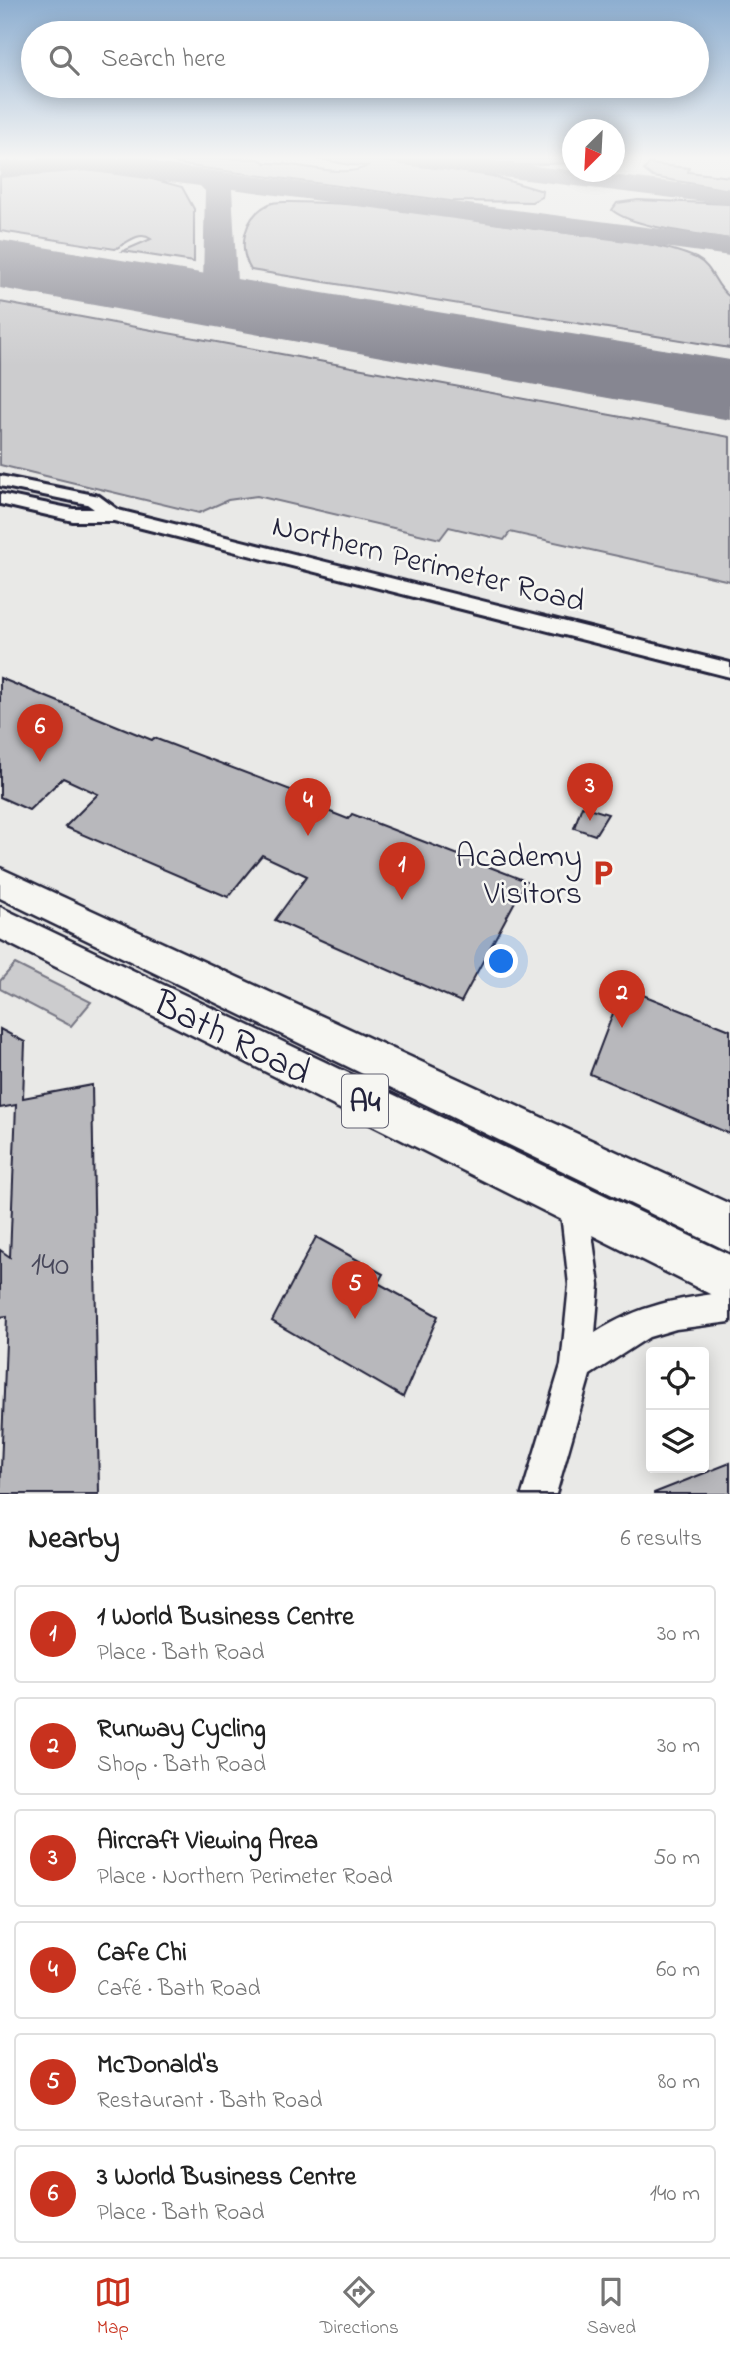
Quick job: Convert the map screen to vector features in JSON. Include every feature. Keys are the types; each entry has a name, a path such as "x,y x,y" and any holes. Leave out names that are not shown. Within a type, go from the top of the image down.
{"highway":[{"name":"Bath Road","path":"0,883 730,1228"},
{"name":"Bath Road","path":"0,922 730,1280"}],"street":[{"name":"Northern Perimeter Road","path":"0,481 93,500 114,515"},
{"name":"Northern Perimeter Road","path":"0,499 73,514 114,515 730,670"},
{"path":"539,1494 577,1365 584,1285 573,1202"},
{"path":"577,1365 617,1337 645,1322 660,1317 730,1307"}],"shaded area":[{"path":"0,227 194,227 194,262 123,251 151,239 142,236 133,238 115,249 0,231"},
{"path":"248,227 520,227 661,247 702,262 720,288 730,297 730,348 251,270 244,252"},
{"path":"655,227 730,227 730,239"},
{"path":"0,302 730,437 730,581 510,532 504,540 449,527 440,539 257,496 228,500 199,513 0,465"},
{"path":"15,964 91,1002 71,1026 0,989 0,981"}],"building":[{"path":"0,678 152,740 154,738 309,797 305,802 348,819 352,814 526,881 461,1002 275,920 307,876 262,855 228,897 65,827 98,794 63,778 29,810 0,797"},
{"path":"582,806 608,814 595,835 574,828"},
{"path":"623,987 730,1030 730,1134 590,1074"},
{"path":"0,1029 25,1042 23,1098 92,1085 99,1494 0,1494 7,1316 0,1317 0,1250 10,1257 16,1105 0,1108"},
{"path":"316,1237 383,1274 378,1283 438,1316 403,1397 272,1321"},
{"path":"730,1463 730,1494 654,1494 709,1473"}],"taxiway":[{"path":"219,227 222,288 234,300 256,308"},
{"path":"577,227 730,247"}],"runway":[{"path":"0,264 730,390"}],"place":[{"name":"3 World Business Centre","path":"40,762"},
{"name":"Aircraft Viewing Area","path":"590,821"},
{"name":"Cafe Chi","path":"308,836"},
{"name":"Academy Visitors","path":"603,873"},
{"name":"1 World Business Centre","path":"402,900"},
{"name":"Runway Cycling","path":"622,1028"},
{"name":"McDonald's","path":"355,1319"}]}
